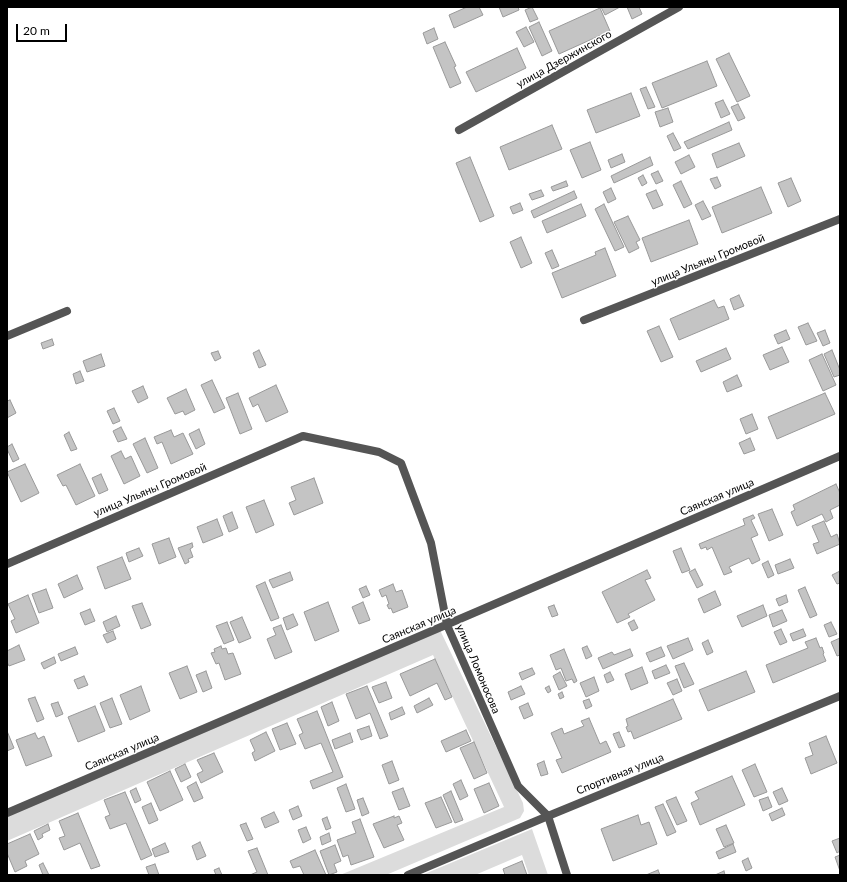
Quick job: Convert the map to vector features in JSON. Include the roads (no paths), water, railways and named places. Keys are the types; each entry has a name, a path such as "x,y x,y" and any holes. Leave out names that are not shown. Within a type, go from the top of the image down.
{"street":[{"name":"улица Дзержинского","path":"459,130 679,7"},
{"name":"улица Ульяны Громовой","path":"584,320 840,219"},
{"path":"7,336 67,311"},
{"name":"улица Ульяны Громовой","path":"7,564 302,436"},
{"name":"улица Ломоносова","path":"302,436 380,452 401,462 431,543 447,625 518,786 548,816 567,875"},
{"name":"Саянская улица","path":"7,814 840,456"},
{"name":"Спортивная улица","path":"408,875 840,696"}]}
